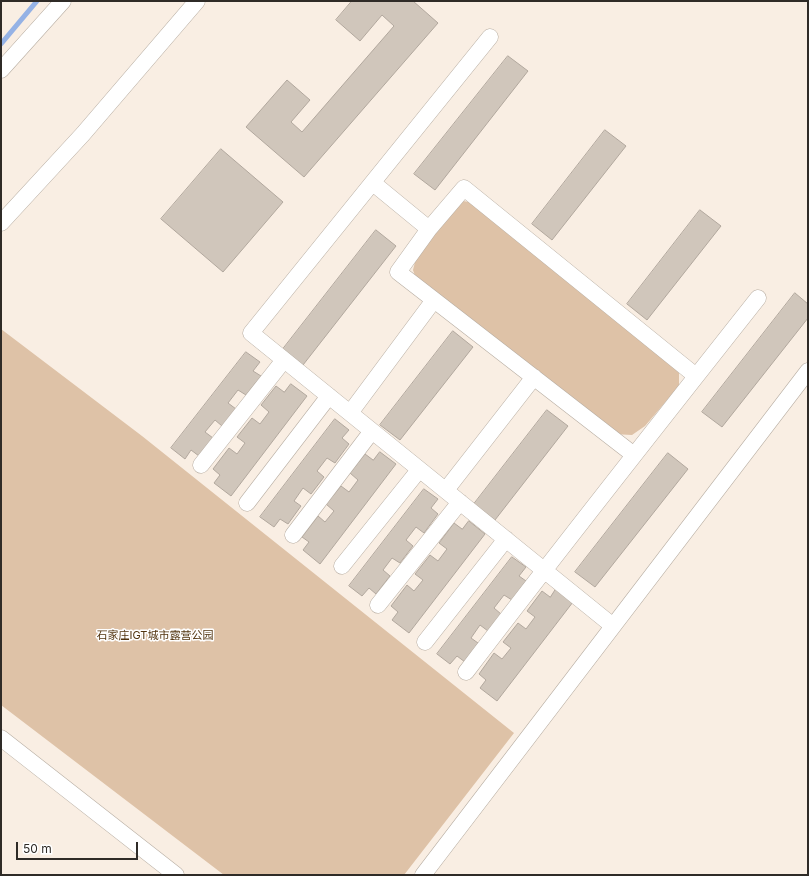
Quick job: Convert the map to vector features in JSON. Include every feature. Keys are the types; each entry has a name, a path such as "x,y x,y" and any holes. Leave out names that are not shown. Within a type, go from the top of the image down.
{"street":[{"path":"1,70 63,1"},
{"path":"1,223 83,134 197,1"},
{"path":"490,37 373,183 250,332 613,626"},
{"path":"373,183 429,229"},
{"path":"634,455 398,272 429,229 464,188 696,376"},
{"path":"466,672 544,570 758,298"},
{"path":"350,413 434,300"},
{"path":"201,466 284,360"},
{"path":"423,875 808,371"},
{"path":"446,490 534,377"},
{"path":"247,503 329,396"},
{"path":"293,536 372,431"},
{"path":"342,566 419,470"},
{"path":"378,605 460,502"},
{"path":"425,642 506,539"},
{"path":"1,738 176,875"}],"green space":[{"path":"463,201 475,203 673,363 679,373 679,386 645,426 632,435 613,434 416,279 413,270 416,258 451,213"},
{"name":"石家庄IGT城市露营公园","path":"1,329 142,436 514,733 404,875 224,875 1,705"}],"building":[{"path":"352,1 413,1 438,23 304,177 246,127 287,80 310,100 291,122 302,132 394,26 382,15 360,41 336,20"},
{"path":"508,56 528,71 435,190 414,174"},
{"path":"605,130 626,146 552,240 532,224"},
{"path":"221,149 283,202 223,272 161,219"},
{"path":"700,210 721,226 647,320 627,304"},
{"path":"376,230 396,246 303,365 283,349"},
{"path":"795,293 808,304 808,318 722,427 702,412"},
{"path":"453,331 473,347 400,440 380,425"},
{"path":"246,352 260,362 253,371 261,376 246,395 238,390 228,403 236,409 222,426 215,420 205,432 213,438 199,456 191,450 185,459 171,448"},
{"path":"291,384 307,396 231,496 214,483 220,475 213,469 229,448 237,454 245,443 237,437 252,418 260,424 269,412 261,405 276,386 284,392"},
{"path":"547,410 568,426 495,520 474,504"},
{"path":"335,419 349,430 342,438 349,444 335,463 327,458 317,471 324,477 311,494 303,488 294,501 301,506 288,524 280,519 274,527 260,517"},
{"path":"380,452 396,464 320,564 303,550 309,542 302,537 318,516 325,522 334,511 326,504 341,486 349,492 358,480 350,473 365,454 373,460"},
{"path":"668,453 688,469 595,587 575,572"},
{"path":"424,489 438,499 431,508 438,514 424,533 416,527 406,540 413,546 400,563 392,558 383,570 390,576 376,594 369,588 362,596 349,586"},
{"path":"469,521 485,534 409,633 392,620 398,612 391,606 407,585 414,591 423,580 415,574 430,555 438,561 447,549 439,543 454,523 462,529"},
{"path":"512,557 526,567 519,576 526,581 512,600 504,595 494,608 501,614 488,631 480,625 471,638 478,643 465,662 457,656 450,664 437,654"},
{"path":"556,589 573,602 497,701 480,688 486,680 479,674 494,653 502,659 511,648 503,642 518,623 526,629 535,617 527,611 542,591 550,597"}],"waterway":[{"path":"1,44 37,1"}]}
